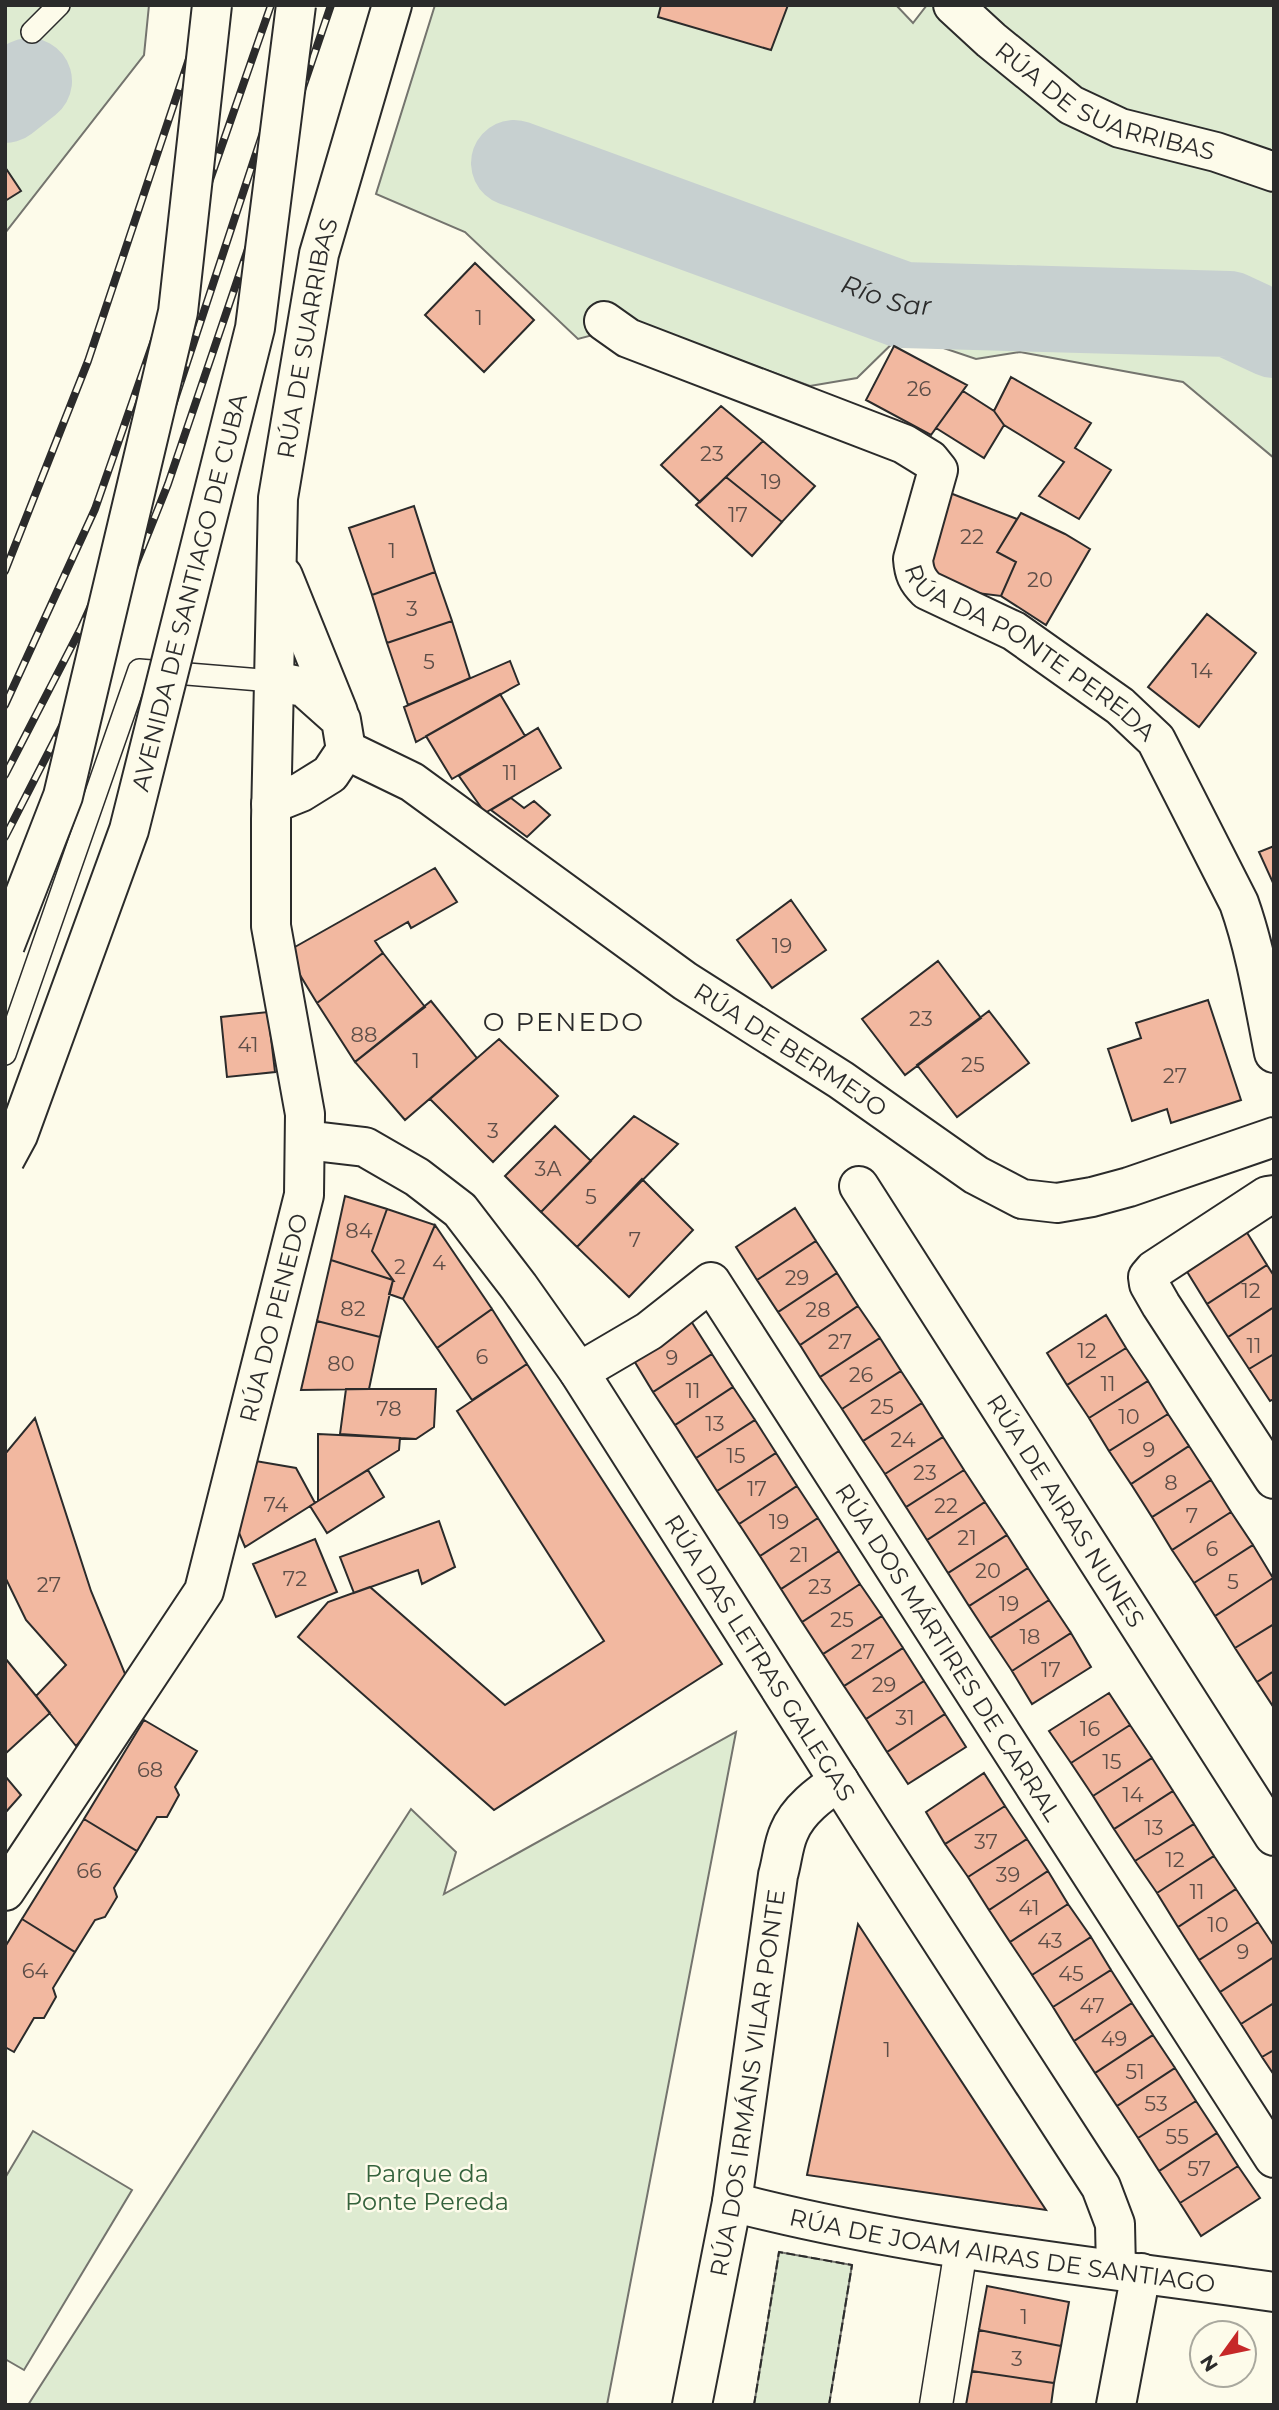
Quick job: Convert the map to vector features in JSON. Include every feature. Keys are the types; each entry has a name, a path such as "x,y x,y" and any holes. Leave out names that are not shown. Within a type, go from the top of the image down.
{"main road":[{"path":"5,945 62,796 178,312 212,5"},
{"name":"AVENIDA DE SANTIAGO DE CUBA","path":"5,1159 22,1122 133,816 255,328 296,5"},
{"name":"RÚA DE SUARRIBAS","path":"273,681 278,498 319,254 392,5"},
{"name":"RÚA DE SUARRIBAS","path":"953,5 991,40 1071,105 1120,128 1216,152 1274,172"},
{"name":"RÚA DA PONTE PEREDA","path":"604,321 628,338 904,444 930,460 939,470 913,559 914,571 919,581 927,590 1014,631 1120,706 1156,740 1239,903 1259,976 1274,1053"},
{"path":"271,804 301,792 330,774 344,735 277,561"},
{"name":"RÚA DE BERMEJO","path":"273,681 304,687 344,735 685,981 841,1080 976,1175 1022,1199 1056,1203 1092,1197 1274,1137"},
{"name":"RÚA DO PENEDO","path":"5,1891 204,1591 304,1195 305,1114 271,926 273,681"},
{"name":"RÚA DAS LETRAS GALEGAS","path":"305,1140 365,1147 417,1177 460,1210 579,1372 1101,2187 1129,2272 1116,2405"},
{"name":"RÚA DE AIRAS NUNES","path":"859,1186 1274,1836"},
{"path":"1274,1195 1267,1196 1154,1270 1148,1277 1149,1284 1274,1479"},
{"name":"RÚA DOS MÁRTIRES DE CARRAL","path":"579,1372 649,1331 711,1282 1274,2158"},
{"name":"RÚA DOS IRMÁNS VILAR PONTE","path":"692,2405 732,2202 778,1875 788,1833 800,1814 820,1794 839,1781"},
{"name":"RÚA DE JOAM AIRAS DE SANTIAGO","path":"732,2202 781,2215 961,2249 1274,2292"}],"street":[{"path":"936,2405 961,2249"}],"lane":[{"path":"32,32 59,5"},
{"path":"5,1054 139,670 273,681"}],"green space":[{"path":"5,5 149,5 144,55 5,233"},
{"path":"435,5 896,5 913,23 927,5 1274,5 1274,458 1183,382 1020,352 976,359 902,334 857,378 810,386 638,323 578,339 465,232 376,194"},
{"name":"Parque da Ponte Pereda","path":"736,1732 607,2405 28,2405 411,1809 456,1852 444,1894"},
{"path":"33,2131 132,2190 24,2370 5,2359 5,2178"},
{"path":"779,2252 852,2265 829,2405 754,2405"}],"building":[{"path":"661,5 788,5 771,50 658,17"},
{"path":"5,167 21,191 5,201"},
{"path":"475,263 534,320 484,372 425,315"},
{"path":"894,346 967,385 931,435 866,400"},
{"path":"1011,377 1091,423 1075,448 1111,470 1079,519 1039,496 1064,462 1004,425 994,411"},
{"path":"963,391 994,411 1004,425 984,458 936,428"},
{"path":"721,406 763,441 700,502 661,465"},
{"path":"763,441 815,486 782,522 726,477"},
{"path":"726,477 782,522 752,556 696,505"},
{"path":"950,493 1017,519 997,552 1016,562 1001,596 961,591 924,572"},
{"path":"414,506 435,572 372,595 349,528"},
{"path":"1021,513 1090,549 1046,625 1001,596 1016,562 997,552"},
{"path":"435,572 452,621 387,643 372,595"},
{"path":"1207,614 1256,653 1199,727 1148,687"},
{"path":"452,621 470,678 408,705 387,643"},
{"path":"510,661 519,684 416,742 404,707"},
{"path":"500,694 525,736 452,779 426,736"},
{"path":"538,728 561,768 485,813 459,776"},
{"path":"511,798 524,808 534,801 550,815 527,837 491,810"},
{"path":"1274,846 1274,885 1259,852"},
{"path":"435,868 457,902 411,928 408,922 375,941 383,953 317,1003 286,952"},
{"path":"791,900 826,950 772,988 737,940"},
{"path":"383,953 425,1007 355,1062 317,1003"},
{"path":"938,961 981,1018 905,1075 862,1019"},
{"path":"1208,1000 1241,1100 1171,1123 1167,1109 1132,1121 1108,1049 1141,1038 1136,1023"},
{"path":"431,1001 477,1058 405,1120 355,1062"},
{"path":"989,1011 1029,1063 957,1117 917,1065"},
{"path":"268,1012 275,1072 227,1077 221,1017"},
{"path":"499,1039 558,1096 493,1162 430,1099"},
{"path":"634,1116 678,1144 577,1247 541,1212"},
{"path":"555,1126 591,1161 541,1212 505,1176"},
{"path":"642,1179 693,1230 629,1297 577,1247"},
{"path":"345,1196 387,1209 372,1251 393,1280 331,1260"},
{"path":"795,1208 816,1241 757,1280 736,1247"},
{"path":"387,1209 435,1225 403,1299 389,1294 393,1280 372,1251"},
{"path":"435,1225 492,1309 437,1348 403,1299"},
{"path":"1246,1231 1267,1265 1207,1304 1186,1270"},
{"path":"816,1241 837,1273 778,1312 757,1280"},
{"path":"331,1260 393,1280 380,1337 317,1321"},
{"path":"1267,1265 1274,1276 1274,1307 1228,1337 1207,1304"},
{"path":"837,1273 858,1306 800,1345 778,1312"},
{"path":"858,1306 880,1338 820,1377 800,1345"},
{"path":"1274,1307 1274,1354 1249,1369 1228,1337"},
{"path":"492,1309 527,1364 472,1400 437,1348"},
{"path":"1106,1315 1126,1348 1067,1385 1047,1353"},
{"path":"317,1321 380,1337 369,1389 301,1390"},
{"path":"691,1321 712,1354 653,1392 633,1359"},
{"path":"880,1338 901,1371 842,1409 820,1377"},
{"path":"1126,1348 1148,1381 1089,1418 1067,1385"},
{"path":"712,1354 733,1387 675,1425 653,1392"},
{"path":"1274,1354 1274,1399 1270,1401 1249,1369"},
{"path":"527,1364 722,1664 494,1810 298,1637 328,1602 370,1587 505,1705 604,1641 457,1411"},
{"path":"901,1371 922,1403 863,1441 842,1409"},
{"path":"1148,1381 1168,1414 1109,1451 1089,1418"},
{"path":"733,1387 755,1420 696,1458 675,1425"},
{"path":"346,1389 436,1389 434,1427 416,1439 340,1434"},
{"path":"922,1403 943,1437 885,1474 863,1441"},
{"path":"1168,1414 1189,1446 1131,1484 1109,1451"},
{"path":"35,1418 91,1591 128,1681 76,1746 36,1696 66,1665 26,1620 5,1577 5,1454"},
{"path":"755,1420 776,1453 717,1491 696,1458"},
{"path":"318,1434 400,1438 399,1450 318,1501"},
{"path":"943,1437 964,1470 906,1507 885,1474"},
{"path":"1189,1446 1211,1480 1152,1517 1131,1484"},
{"path":"776,1453 797,1486 739,1524 717,1491"},
{"path":"250,1460 296,1468 315,1503 245,1547 234,1521"},
{"path":"368,1470 384,1497 327,1533 310,1506"},
{"path":"964,1470 985,1502 927,1540 906,1507"},
{"path":"1211,1480 1231,1512 1172,1550 1152,1517"},
{"path":"797,1486 818,1518 760,1556 739,1524"},
{"path":"985,1502 1007,1535 948,1573 927,1540"},
{"path":"1231,1512 1253,1545 1194,1583 1172,1550"},
{"path":"818,1518 839,1551 781,1589 760,1556"},
{"path":"439,1521 455,1567 422,1584 418,1570 354,1593 340,1557"},
{"path":"1007,1535 1028,1568 969,1606 948,1573"},
{"path":"315,1539 337,1592 276,1617 253,1564"},
{"path":"1253,1545 1273,1578 1215,1616 1194,1583"},
{"path":"839,1551 860,1584 802,1622 781,1589"},
{"path":"1028,1568 1049,1600 990,1638 969,1606"},
{"path":"1273,1578 1274,1624 1235,1648 1215,1616"},
{"path":"860,1584 882,1616 823,1654 802,1622"},
{"path":"1049,1600 1071,1633 1012,1671 990,1638"},
{"path":"882,1616 903,1648 844,1686 823,1654"},
{"path":"1274,1624 1274,1671 1257,1682 1235,1648"},
{"path":"1071,1633 1091,1667 1032,1704 1012,1671"},
{"path":"903,1648 924,1681 866,1719 844,1686"},
{"path":"5,1658 50,1713 5,1754"},
{"path":"1274,1671 1274,1708 1257,1682"},
{"path":"924,1681 945,1714 887,1752 866,1719"},
{"path":"1109,1693 1130,1725 1071,1763 1049,1731"},
{"path":"945,1714 966,1747 908,1784 887,1752"},
{"path":"144,1720 197,1751 175,1787 179,1795 167,1817 157,1817 137,1851 84,1819"},
{"path":"1130,1725 1152,1758 1093,1796 1071,1763"},
{"path":"1152,1758 1173,1791 1114,1829 1093,1796"},
{"path":"984,1773 1005,1806 945,1844 926,1812"},
{"path":"5,1776 21,1795 5,1813"},
{"path":"1173,1791 1194,1824 1135,1861 1114,1829"},
{"path":"1005,1806 1027,1839 968,1877 945,1844"},
{"path":"84,1819 137,1851 114,1888 117,1897 105,1917 95,1920 75,1952 22,1919"},
{"path":"1194,1824 1214,1856 1157,1893 1135,1861"},
{"path":"1027,1839 1048,1871 989,1910 968,1877"},
{"path":"1214,1856 1236,1889 1178,1927 1157,1893"},
{"path":"1048,1871 1068,1904 1010,1942 989,1910"},
{"path":"1236,1889 1258,1922 1199,1960 1178,1927"},
{"path":"1068,1904 1091,1937 1032,1975 1010,1942"},
{"path":"22,1919 75,1952 53,1988 56,1997 44,2018 34,2018 14,2052 5,2047 5,1947"},
{"path":"1258,1922 1274,1946 1274,1957 1220,1992 1199,1960"},
{"path":"858,1924 1046,2210 807,2175"},
{"path":"1091,1937 1111,1970 1053,2007 1032,1975"},
{"path":"1274,1957 1274,2003 1241,2024 1220,1992"},
{"path":"1111,1970 1132,2003 1074,2041 1053,2007"},
{"path":"1132,2003 1153,2035 1095,2073 1074,2041"},
{"path":"1274,2003 1274,2050 1262,2057 1241,2024"},
{"path":"1153,2035 1175,2068 1117,2106 1095,2073"},
{"path":"1274,2050 1274,2075 1262,2057"},
{"path":"1175,2068 1196,2101 1138,2138 1117,2106"},
{"path":"1196,2101 1217,2133 1159,2171 1138,2138"},
{"path":"1217,2133 1238,2166 1180,2203 1159,2171"},
{"path":"1238,2166 1260,2198 1201,2236 1180,2203"},
{"path":"987,2286 1069,2302 1061,2346 979,2330"},
{"path":"979,2330 1061,2346 1054,2383 972,2371"},
{"path":"972,2371 1054,2383 1051,2405 966,2405"}],"waterway":[{"name":"Río Sar","path":"5,100 29,81"},
{"name":"Río Sar","path":"514,163 903,305 1229,314 1274,335"}],"railway":[{"path":"5,571 88,361 207,5"},
{"path":"5,705 95,509 271,5"},
{"path":"5,775 81,628 151,472 305,5"},
{"path":"5,837 103,646 168,484 331,5"}],"fence":[{"path":"754,2405 779,2252 852,2265 829,2405"}],"district":[{"name":"O PENEDO","path":"564,1022"}]}
